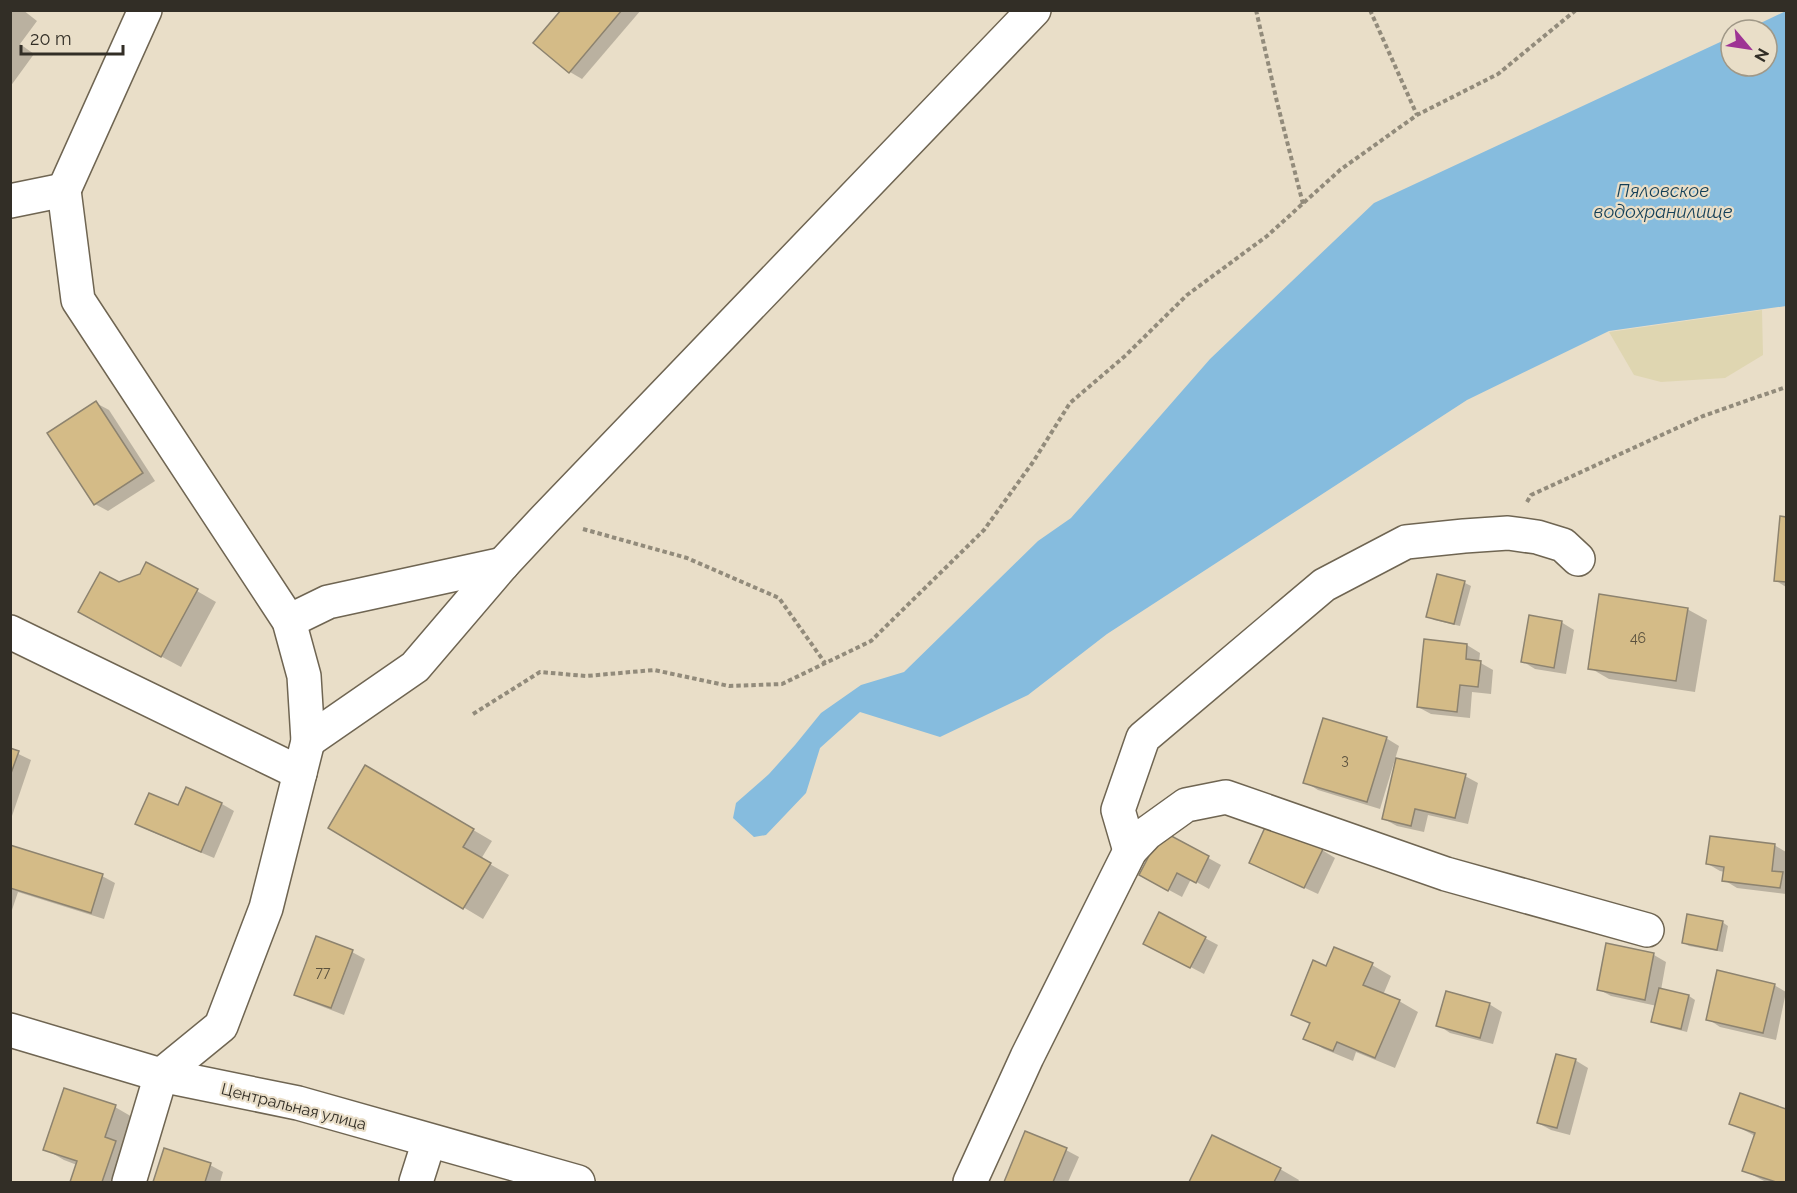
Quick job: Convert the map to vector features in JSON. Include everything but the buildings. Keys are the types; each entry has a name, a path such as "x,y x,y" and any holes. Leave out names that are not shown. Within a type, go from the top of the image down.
{"street":[{"path":"129,1182 161,1076 221,1026 266,908 308,741 304,676 289,621 78,300 64,190 145,10"},
{"path":"308,741 415,667 503,564 545,519 1034,10"},
{"path":"10,201 64,190"},
{"path":"1130,851 1118,810 1143,738 1324,585 1406,542 1508,533 1537,537 1563,545 1578,559"},
{"path":"289,621 328,602 503,564"},
{"path":"10,632 300,773"},
{"path":"970,1182 1027,1057 1130,851 1147,833 1186,805 1226,797 1446,874 1647,930"},
{"name":"Центральная улица","path":"10,1030 161,1076 298,1103 578,1182"},
{"path":"416,1182 429,1141"}],"path":[{"path":"1256,10 1303,204"},
{"path":"1370,10 1417,115"},
{"path":"473,714 540,672 586,676 654,670 729,686 782,684 871,641 984,530 1033,462 1070,403 1125,356 1187,295 1267,236 1340,170 1417,115 1498,74 1576,10"},
{"path":"1508,533 1531,495 1703,416 1786,387"},
{"path":"545,519 687,558 779,598 825,663"}],"sand":[{"path":"1762,310 1763,355 1725,378 1661,382 1634,375 1609,332"}],"water":[{"name":"Пяловское водохранилище","path":"1786,11 1786,306 1609,331 1467,400 1107,634 1028,695 940,737 860,712 820,748 806,793 766,835 754,837 733,818 736,803 769,774 821,713 861,685 904,672 1038,541 1071,518 1210,359 1374,203 1719,43 1719,78 1779,78 1779,18 1771,18"}]}
